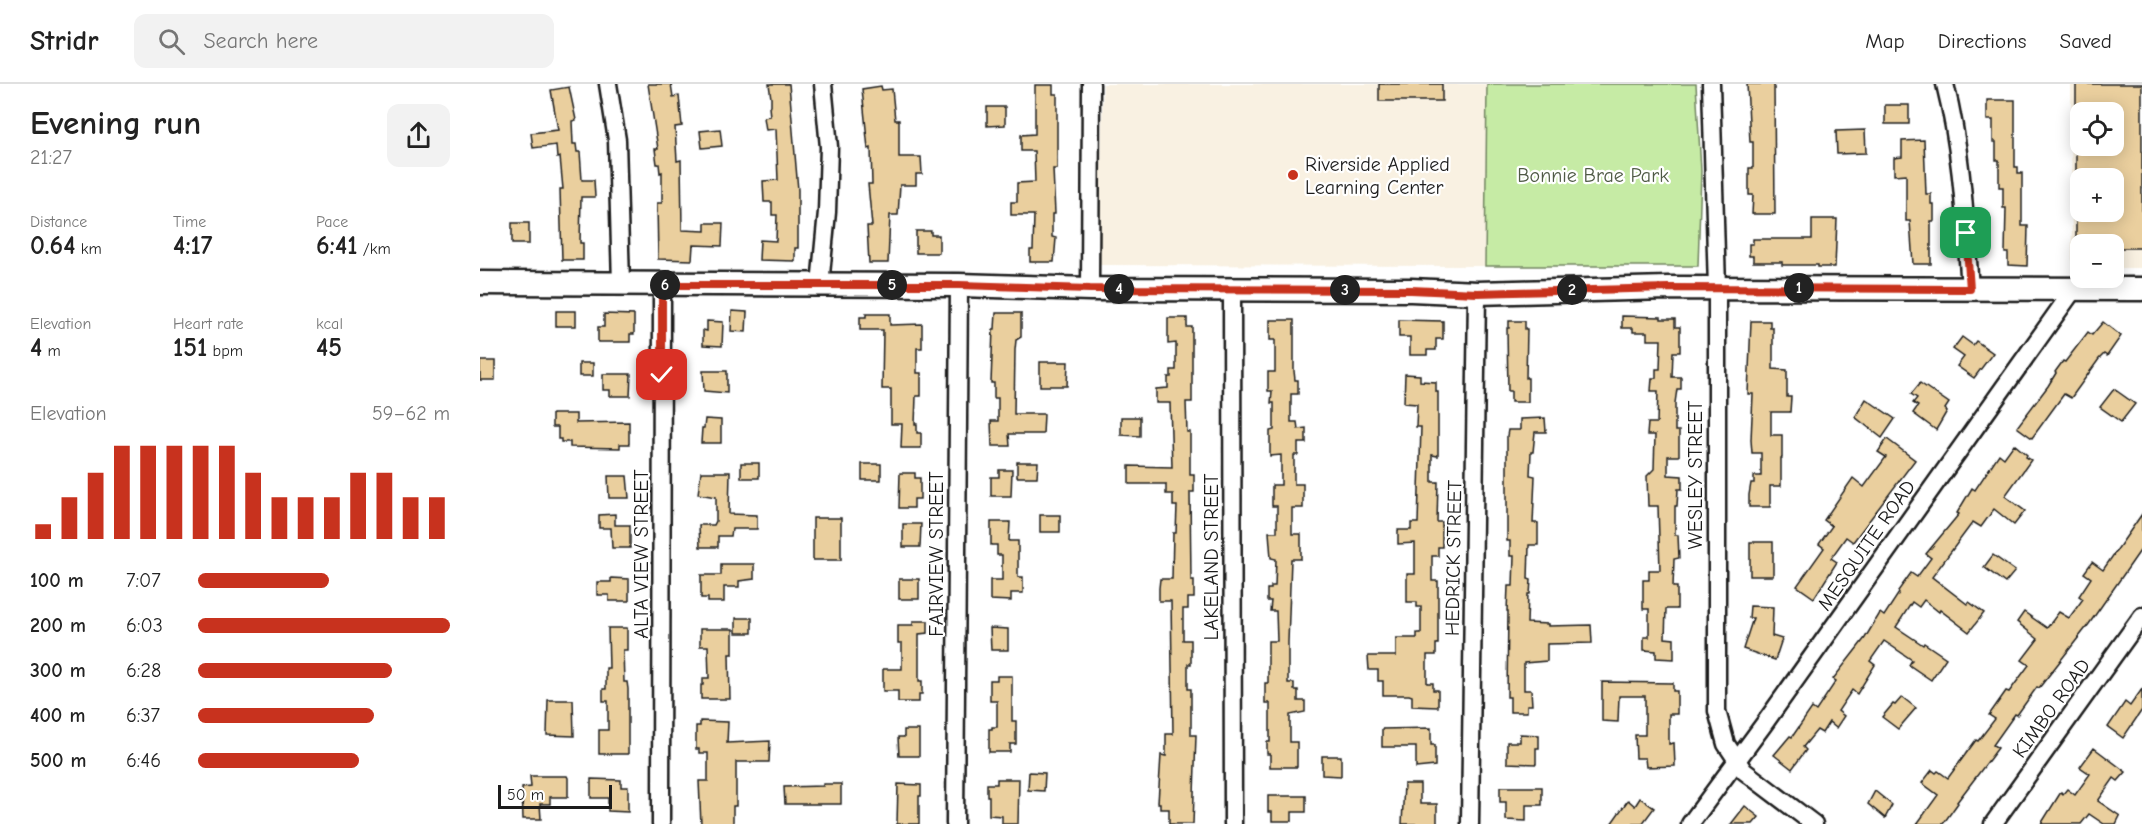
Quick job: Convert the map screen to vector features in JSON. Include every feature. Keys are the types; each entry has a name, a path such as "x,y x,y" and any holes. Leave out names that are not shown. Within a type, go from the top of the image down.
{"street":[{"path":"608,84 617,140 621,284"},
{"path":"820,285 827,212 829,147 823,84"},
{"path":"1090,289 1091,84"},
{"name":"WESLEY STREET","path":"1711,84 1717,288 1716,693 1721,730 1736,762 1743,771 1814,824"},
{"path":"1945,84 1954,121 1962,178 1970,289"},
{"path":"480,283 959,285 1090,289 1411,290 1477,293 1668,288 2142,289"},
{"name":"ALTA VIEW STREET","path":"662,285 662,824"},
{"name":"FAIRVIEW STREET","path":"955,824 959,285"},
{"name":"MESQUITE ROAD","path":"1690,824 2074,289"},
{"name":"LAKELAND STREET","path":"1232,290 1233,824"},
{"name":"HEDRICK STREET","path":"1470,824 1477,293"},
{"name":"KIMBO ROAD","path":"1993,824 2142,616"}],"shaded area":[{"name":"Riverside Applied Learning Center","path":"1103,84 1487,84 1485,266 1099,265"},
{"path":"2071,84 2142,84 2142,268 2124,268 2124,234 2072,234 2072,222 2124,222 2124,168 2071,168 2071,156 2124,156 2124,102 2071,102"}],"green space":[{"name":"Bonnie Brae Park","path":"1487,84 1696,84 1701,171 1698,266 1485,266"}],"building":[{"path":"648,84 671,84 673,97 679,96 682,126 675,127 677,161 681,160 682,230 705,231 705,223 723,223 722,246 693,245 692,260 658,259 657,203 662,203 662,172 660,173 659,164 657,164 655,149 658,149"},
{"path":"769,84 789,84 798,190 798,248 795,248 795,261 759,260 760,240 776,241 777,215 772,215 772,202 764,202 763,181 778,180 776,129 766,130 764,117 770,116"},
{"path":"1379,84 1442,84 1442,101 1379,101"},
{"path":"1747,84 1774,84 1775,214 1752,214 1753,195 1749,195 1749,168 1753,168 1753,142 1750,142"},
{"path":"2076,84 2142,84 2142,248 2124,248 2124,234 2076,234 2076,222 2124,222 2124,168 2076,168 2076,156 2124,156 2124,102 2076,102"},
{"path":"1035,85 1053,85 1053,94 1057,94 1057,169 1053,169 1055,214 1052,214 1052,237 1056,238 1054,262 1030,262 1030,250 1033,250 1034,215 1011,215 1011,202 1017,202 1017,183 1035,182 1034,151 1021,151 1021,135 1035,134"},
{"path":"881,86 882,90 892,89 895,120 899,120 899,157 921,157 922,174 916,174 916,185 900,185 898,215 890,215 888,263 869,263 867,226 872,226 868,184 872,184 871,148 868,149 862,89"},
{"path":"569,87 576,120 572,121 573,144 576,144 577,152 580,152 582,180 594,180 595,197 581,197 580,243 583,243 583,260 562,260 560,189 563,189 560,157 557,158 556,145 533,148 531,133 558,130 551,90"},
{"path":"1987,100 2015,100 2015,167 2018,167 2018,173 2022,173 2022,226 2028,226 2027,266 2008,265 2008,253 2005,253 2006,208 2003,208 2003,187 1999,187 1999,160 1996,160 1996,142 1993,142 1993,120 1987,120"},
{"path":"1885,105 1909,105 1909,124 1885,124"},
{"path":"987,107 1005,107 1005,125 987,126"},
{"path":"720,129 722,146 702,148 700,131"},
{"path":"1865,130 1866,153 1837,154 1836,131"},
{"path":"1924,140 1926,194 1931,194 1931,204 1934,204 1934,221 1931,221 1931,264 1913,264 1910,221 1906,221 1906,174 1894,175 1894,158 1902,157 1902,141"},
{"path":"1812,219 1837,219 1835,267 1753,262 1753,256 1749,256 1749,244 1753,244 1753,239 1812,239"},
{"path":"512,223 529,223 529,244 512,244"},
{"path":"916,231 931,231 931,235 939,235 939,253 916,253"},
{"path":"556,311 576,311 576,326 556,326"},
{"path":"732,311 747,312 746,332 731,331"},
{"path":"996,313 1021,313 1021,337 1016,340 1015,350 1014,414 1044,414 1043,434 1009,434 1010,446 992,446 991,421 998,421 998,398 994,398 994,383 991,383 993,329 995,329"},
{"path":"604,314 634,315 634,334 630,334 630,342 598,342 598,327 604,327"},
{"path":"866,314 890,314 890,325 922,324 922,348 917,348 917,373 921,373 921,396 916,396 915,424 917,424 917,433 921,433 921,448 901,448 902,424 891,424 891,389 882,389 883,330 860,330 860,317 866,317"},
{"path":"1622,316 1675,319 1675,327 1680,327 1680,352 1673,352 1672,377 1681,377 1681,389 1677,389 1675,403 1675,431 1679,431 1679,456 1668,456 1668,475 1682,476 1682,489 1678,489 1677,506 1675,506 1675,535 1678,535 1679,558 1674,559 1673,587 1677,587 1677,609 1666,609 1665,638 1674,639 1674,659 1656,658 1656,651 1644,650 1644,637 1649,637 1649,609 1643,609 1643,580 1649,580 1649,570 1660,570 1658,506 1648,506 1647,476 1654,469 1655,435 1647,435 1648,423 1657,423 1658,391 1651,391 1652,378 1656,378 1656,369 1660,369 1661,340 1647,340 1647,332 1633,332 1633,328 1622,328"},
{"path":"1168,318 1187,318 1187,327 1192,327 1192,402 1186,402 1187,432 1190,432 1190,474 1194,474 1194,492 1190,492 1191,580 1194,580 1194,598 1188,598 1188,609 1183,609 1183,640 1191,640 1188,689 1191,689 1191,735 1196,735 1193,824 1169,824 1169,809 1160,809 1160,803 1158,803 1161,755 1166,756 1166,734 1173,734 1171,601 1159,601 1159,588 1160,579 1172,579 1173,533 1176,533 1177,506 1173,506 1173,494 1166,494 1166,484 1129,484 1129,466 1172,467 1170,403 1156,403 1156,389 1168,388 1168,377 1171,377 1171,370 1176,370 1176,343 1168,344"},
{"path":"1270,320 1294,320 1294,371 1295,380 1298,380 1298,394 1291,394 1291,422 1297,422 1298,429 1306,428 1306,443 1298,443 1298,455 1294,455 1294,484 1303,484 1303,508 1292,508 1292,534 1301,534 1301,559 1291,559 1288,642 1288,683 1294,683 1294,690 1298,690 1298,701 1305,701 1305,712 1290,715 1290,742 1297,742 1297,767 1270,767 1270,754 1267,754 1267,742 1270,742 1270,703 1265,703 1265,683 1268,683 1268,641 1277,641 1276,611 1270,611 1271,601 1267,601 1267,589 1275,586 1276,559 1271,558 1269,532 1277,532 1277,506 1272,506 1272,485 1281,485 1281,455 1270,456 1270,431 1274,430 1274,403 1271,403 1272,391 1268,391 1268,372 1275,372 1275,340 1270,340"},
{"path":"1399,320 1443,321 1443,339 1436,339 1436,350 1427,350 1427,355 1410,355 1410,337 1399,337"},
{"path":"707,321 723,322 722,346 703,345 703,330 707,331"},
{"path":"1509,321 1525,321 1525,329 1527,329 1528,402 1511,402 1511,391 1508,391 1507,328 1509,328"},
{"path":"1751,321 1770,321 1770,328 1773,328 1773,369 1787,370 1787,397 1791,397 1790,412 1771,412 1771,435 1782,435 1782,458 1781,486 1770,486 1770,507 1749,507 1751,483 1754,483 1754,476 1761,476 1761,453 1752,453 1753,394 1748,394"},
{"path":"2103,322 2121,336 2107,356 2104,354 2099,359 2071,398 2064,394 2032,438 2017,427 2048,386 2063,361 2065,362 2088,332 2092,335"},
{"path":"1962,337 1973,345 1976,341 1993,353 1974,378 1957,366 1964,357 1953,349"},
{"path":"480,361 495,361 495,380 480,380"},
{"path":"1040,362 1068,362 1067,386 1040,386"},
{"path":"579,363 593,363 593,376 579,376"},
{"path":"703,371 727,371 727,393 704,391"},
{"path":"603,374 631,374 630,396 610,396 610,390 603,390"},
{"path":"1405,374 1420,375 1420,381 1436,382 1436,392 1438,392 1438,456 1432,455 1432,482 1438,482 1437,522 1442,522 1442,547 1438,547 1438,556 1432,556 1432,581 1438,581 1438,644 1436,644 1436,655 1427,655 1427,683 1433,683 1433,690 1438,690 1438,707 1412,706 1412,696 1409,695 1383,695 1383,681 1378,681 1378,670 1369,670 1368,656 1396,656 1396,638 1417,638 1417,633 1421,633 1421,607 1417,607 1417,602 1407,602 1407,574 1415,574 1415,543 1398,544 1398,530 1411,530 1411,523 1418,523 1421,427 1416,427 1417,404 1404,403"},
{"path":"1920,383 1949,403 1936,430 1913,413 1918,406 1913,403 1917,398 1911,394"},
{"path":"2114,389 2135,404 2121,422 2100,407"},
{"path":"1866,399 1895,419 1882,438 1855,417"},
{"path":"552,414 576,414 576,423 629,422 629,444 620,444 620,448 570,447 570,442 561,442 561,439 558,439 558,427 552,427"},
{"path":"1121,417 1140,417 1140,436 1121,435"},
{"path":"1545,418 1546,432 1535,432 1533,452 1531,452 1530,475 1535,476 1533,523 1538,523 1538,545 1529,545 1528,579 1531,580 1527,623 1548,624 1548,626 1591,625 1592,643 1547,644 1547,661 1524,663 1524,690 1531,690 1532,705 1527,705 1527,712 1510,712 1510,697 1507,697 1507,611 1508,586 1513,586 1514,556 1510,556 1510,541 1507,541 1507,436 1508,430 1520,430 1520,419"},
{"path":"705,419 721,420 721,443 701,443"},
{"path":"1887,439 1915,460 1853,542 1846,537 1831,558 1837,562 1814,598 1797,586 1824,548 1819,544 1832,526 1824,520 1853,478 1864,487 1886,457 1878,452"},
{"path":"2014,444 2031,460 2005,496 2025,511 2014,525 1994,509 1981,527 1973,522 1932,577 1967,604 1969,602 1984,613 1969,632 1924,600 1919,607 1912,602 1896,627 1946,658 1931,680 1909,665 1912,660 1884,641 1870,661 1875,665 1857,694 1852,690 1838,711 1844,716 1836,728 1829,722 1822,733 1817,730 1803,747 1806,750 1792,769 1774,755 1790,736 1792,737 1812,708 1816,711 1836,681 1833,679 1865,638 1880,613 1884,616 1911,573 1917,577 1931,558 1926,554 1959,514 1957,513 1972,488 1975,490 1999,454 2004,458"},
{"path":"1017,462 1038,462 1037,477 1017,477"},
{"path":"741,463 759,463 759,478 741,478"},
{"path":"862,464 881,464 881,480 862,480"},
{"path":"999,470 1012,470 1011,496 991,496 991,477 999,477"},
{"path":"701,472 730,472 729,514 757,515 757,529 732,529 731,536 718,536 718,547 700,547 699,525 714,525 716,521 716,497 698,494"},
{"path":"900,473 915,473 915,478 920,478 920,499 914,499 914,508 899,508"},
{"path":"608,476 627,476 629,498 609,498"},
{"path":"615,514 615,525 630,525 630,548 612,548 611,528 599,528 599,515"},
{"path":"2142,514 2142,548 2089,624 2017,715 2015,714 1993,745 1998,748 1943,824 1917,824 1938,795 1922,783 1932,770 1948,778 1995,719 1989,715 2029,665 2022,660 2038,639 2017,622 2024,612 2047,628 2059,612 2069,618 2083,599 2079,596 2091,578 2084,573 2092,562 2103,570"},
{"path":"1040,515 1060,515 1060,532 1040,532"},
{"path":"813,518 841,518 841,560 813,560"},
{"path":"991,522 1010,522 1009,541 1018,541 1018,577 1023,577 1023,593 1011,593 1011,601 990,600 990,580 1002,580 1002,555 997,555 997,545 991,545"},
{"path":"903,524 921,524 920,547 903,547"},
{"path":"1750,542 1773,542 1773,576 1750,576"},
{"path":"1993,555 2015,571 2005,583 1984,567"},
{"path":"721,564 754,564 754,579 739,581 739,587 724,587 724,602 708,602 708,598 701,598 701,575 721,575"},
{"path":"611,578 629,579 629,601 609,601 609,595 597,595 597,582 611,582"},
{"path":"899,579 919,579 919,599 899,599"},
{"path":"1750,606 1773,607 1772,636 1782,639 1775,660 1743,649 1753,618 1749,618"},
{"path":"736,618 752,618 752,633 736,633"},
{"path":"913,621 928,621 928,633 919,634 919,681 922,681 922,694 919,694 919,702 898,702 898,691 883,691 883,669 902,669 902,643 898,643 898,625 913,625"},
{"path":"608,628 627,628 627,650 623,650 624,682 627,682 628,689 628,754 599,754 599,730 608,730 608,701 603,701 603,689 606,689 606,668 609,668"},
{"path":"990,628 1008,629 1008,650 991,650"},
{"path":"700,629 733,629 733,654 729,654 730,699 701,699 703,678 709,678 708,646 700,646"},
{"path":"997,676 1012,676 1012,721 1016,721 1016,744 1010,744 1010,752 989,752 989,729 997,727 997,701 990,701 990,680 997,680"},
{"path":"1602,682 1673,683 1673,691 1677,691 1677,714 1669,714 1669,744 1674,743 1675,766 1646,767 1645,758 1636,758 1635,735 1645,735 1645,696 1619,696 1618,722 1602,721"},
{"path":"2142,689 2142,710 2123,738 2108,727 2125,702 2130,706"},
{"path":"1902,697 1916,708 1898,729 1882,717"},
{"path":"548,700 573,700 574,736 547,735"},
{"path":"700,721 728,722 727,743 770,741 769,762 736,762 736,806 733,806 733,824 701,824 699,781 708,781 708,753 699,753 699,749 696,749 696,726 700,726"},
{"path":"1431,728 1431,745 1435,745 1435,766 1416,768 1416,747 1382,747 1382,729"},
{"path":"904,730 919,730 919,756 899,756 898,737 904,737"},
{"path":"1520,734 1539,735 1536,764 1507,763 1507,742 1520,742"},
{"path":"2094,748 2126,772 2118,781 2114,778 2098,801 2120,816 2116,824 2104,824 2089,814 2081,824 2041,824 2061,792 2063,794 2067,789 2075,795 2090,774 2080,767"},
{"path":"1322,756 1341,756 1341,776 1322,775"},
{"path":"1029,772 1045,773 1044,791 1028,790"},
{"path":"530,776 567,776 568,778 568,797 550,797 550,804 540,804 541,819 523,819 522,788 531,787"},
{"path":"591,779 621,780 621,787 628,787 628,812 608,811 608,798 591,798"},
{"path":"997,779 1019,779 1018,824 1002,824 1002,816 989,815 987,784 997,784"},
{"path":"823,784 841,784 841,804 785,804 784,787 823,786"},
{"path":"898,784 921,785 919,824 897,824"},
{"path":"1404,784 1420,784 1420,804 1437,804 1437,824 1402,824"},
{"path":"1500,787 1542,787 1542,805 1526,805 1526,821 1506,820 1506,802 1500,802"},
{"path":"1875,791 1892,805 1885,818 1868,804"},
{"path":"1268,796 1306,796 1306,812 1292,812 1292,821 1272,821 1272,812 1268,812"},
{"path":"1640,798 1654,808 1642,824 1611,824 1628,800 1635,806"},
{"path":"1745,806 1759,817 1753,824 1731,824"}],"place":[{"name":"Riverside Applied Learning Center","path":"1293,175"}],"route":[{"path":"662,375 662,285 959,285 1090,289 1411,290 1477,293 1668,288 1970,289 1966,233"}]}
